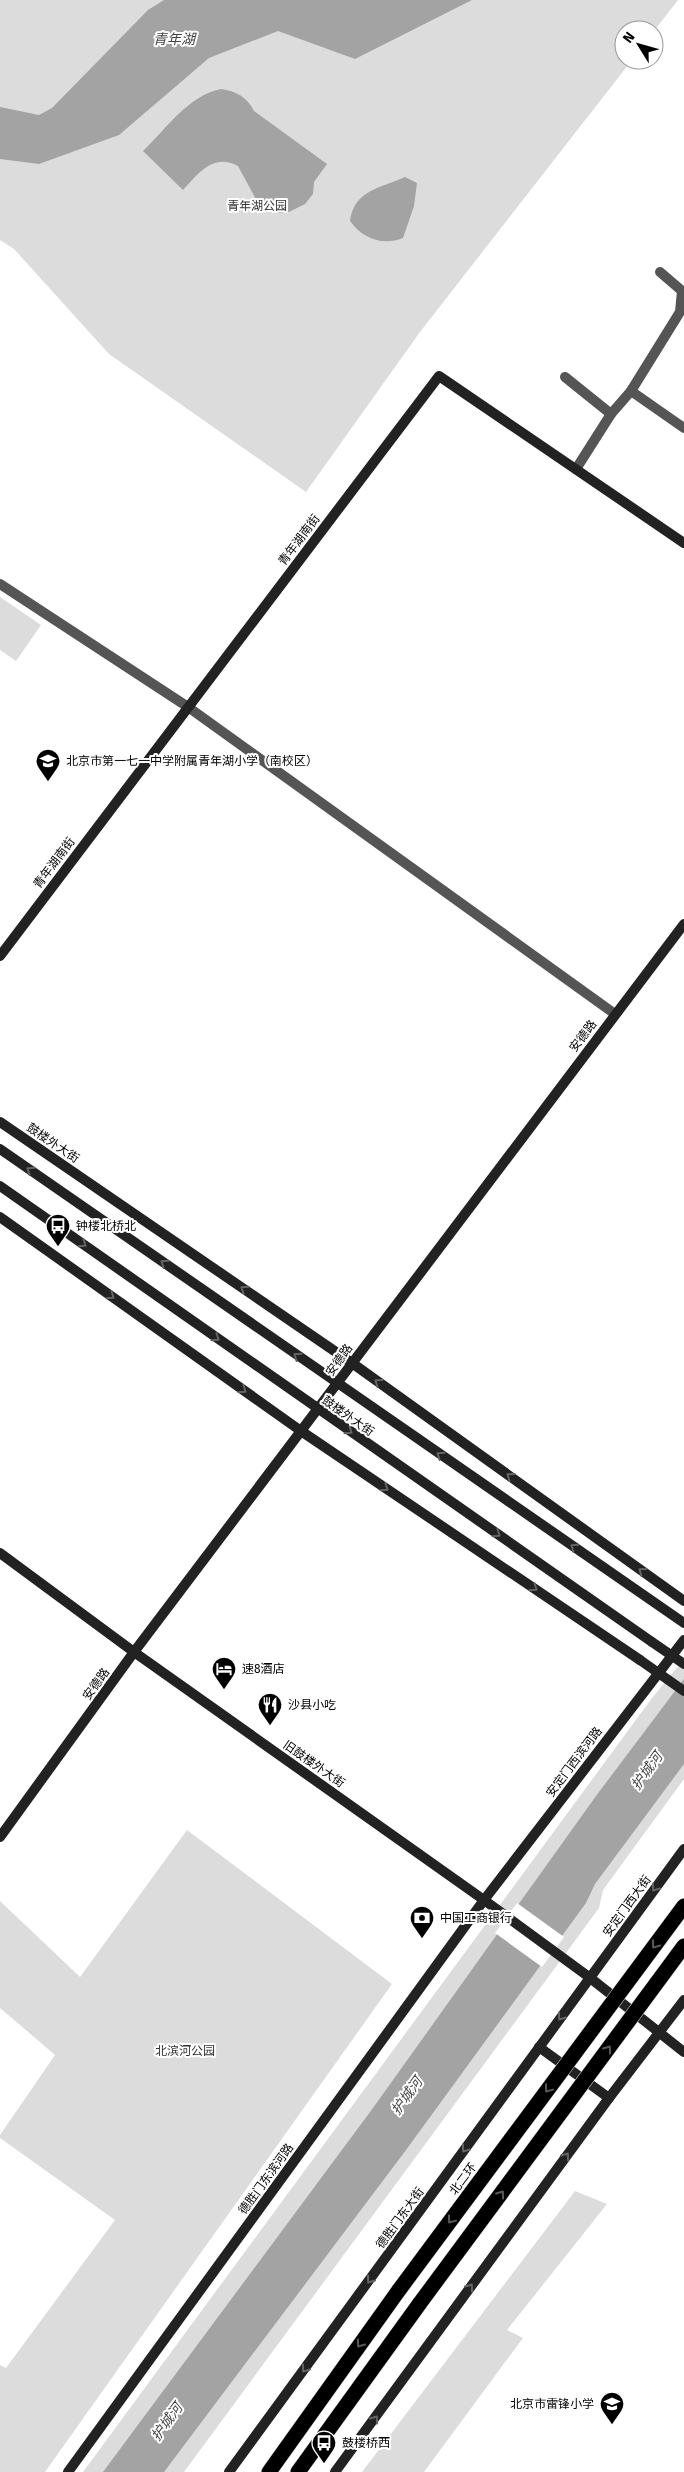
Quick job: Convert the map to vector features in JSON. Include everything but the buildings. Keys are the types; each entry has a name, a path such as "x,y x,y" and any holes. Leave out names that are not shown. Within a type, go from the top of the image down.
{"highway":[{"name":"北二环","path":"269,2472 399,2290 684,1906"},
{"path":"298,2472 420,2303 684,1946"}],"street":[{"path":"576,469 611,414 631,391 680,312 682,291 660,272"},
{"name":"青年湖南街","path":"0,956 439,376 684,543"},
{"path":"565,377 611,414"},
{"path":"631,391 684,428"},
{"path":"0,584 188,707 615,1014"},
{"name":"安德路","path":"0,1837 134,1652 684,924"},
{"name":"鼓楼外大街","path":"0,1122 352,1363 683,1600"},
{"name":"鼓楼外大街","path":"0,1149 684,1623"},
{"name":"鼓楼外大街","path":"0,1186 684,1664"},
{"path":"0,1217 301,1431 684,1691"},
{"name":"旧鼓楼外大街","path":"0,1553 134,1652 484,1900 589,1977 684,2052"},
{"name":"安定门西滨河路","path":"484,1900 684,1640"},
{"name":"安定门西大街","path":"589,1977 684,1849"},
{"name":"德胜门东滨河路","path":"68,2472 484,1900"},
{"name":"德胜门东大街","path":"230,2472 589,1977"},
{"path":"335,2472 609,2098 684,2000"},
{"path":"539,2047 609,2098"}],"green space":[{"name":"青年湖公园","path":"0,0 678,0 663,20 614,20 614,70 624,70 420,332 306,492 109,354 14,249 0,240"},
{"path":"0,597 41,625 16,661 0,650"},
{"path":"684,1659 684,1779 603,1890 599,1908 184,2472 83,2472 652,1698"},
{"name":"北滨河公园","path":"187,1830 392,1984 45,2472 0,2472 0,2365 6,2368 115,2220 0,2138 0,2135 55,2055 0,2008 0,1901 80,1977"},
{"path":"575,2191 607,2204 507,2330 523,2338 424,2472 362,2472"}],"water":[{"name":"青年湖","path":"164,0 472,0 355,59 278,31 209,58 119,135 39,164 0,159 0,107 39,115 52,108 148,10"},
{"path":"221,89 240,95 254,111 327,164 314,182 313,194 305,204 289,212 279,213 270,211 257,201 238,166 221,162 207,167 183,190 143,151 188,105 209,92"},
{"path":"405,177 417,183 414,206 403,238 381,241 367,236 355,227 350,221 357,203 363,196"},
{"name":"护城河","path":"684,1679 684,1764 595,1884 586,1903 406,2150 164,2472 103,2472 373,2108 596,1796"}],"pier":[{"path":"517,1903 564,1937 542,1967 495,1933"}],"place":[{"name":"北京市第一七一中学附属青年湖小学（南校区）","path":"48,782"},
{"name":"钟楼北桥北","path":"58,1247"},
{"name":"速8酒店","path":"224,1690"},
{"name":"沙县小吃","path":"270,1726"},
{"name":"中国工商银行","path":"422,1939"},
{"name":"北京市雷锋小学","path":"612,2425"},
{"name":"鼓楼桥西","path":"324,2464"}]}
